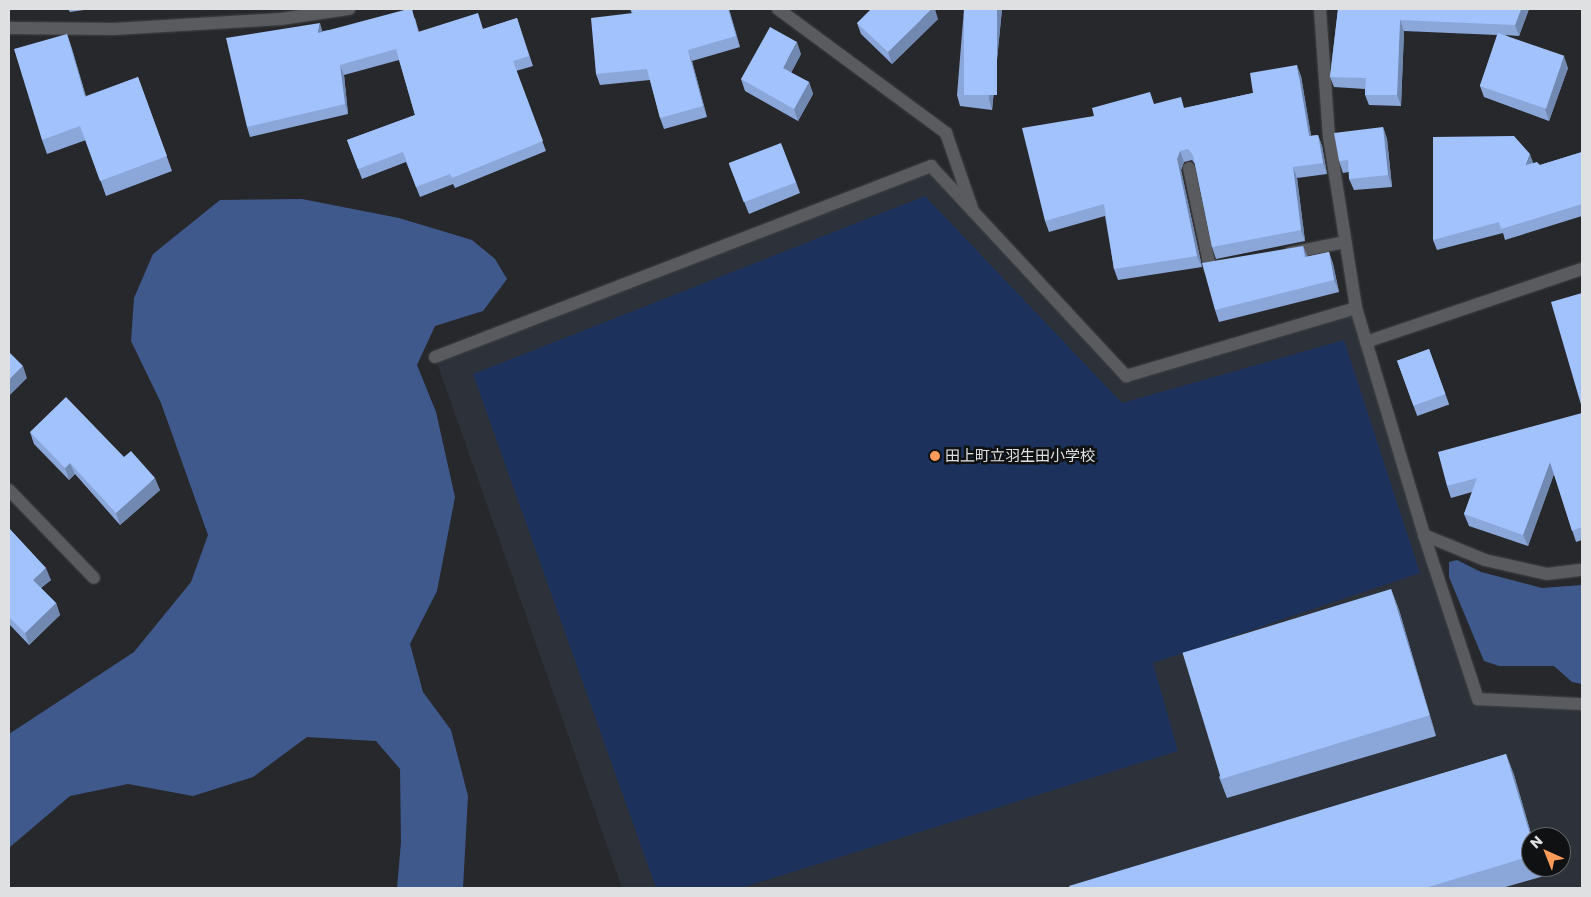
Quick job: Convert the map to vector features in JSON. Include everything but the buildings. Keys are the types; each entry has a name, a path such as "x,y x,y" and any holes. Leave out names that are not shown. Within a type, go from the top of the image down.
{"street":[{"path":"9,28 41,30 143,27 280,19 349,9"},
{"path":"778,9 946,134 973,211"},
{"path":"1320,9 1329,136 1356,308 1424,536 1478,699 1582,704"},
{"path":"435,357 931,166 1126,376 1356,308"},
{"path":"1189,168 1210,268 1239,262"},
{"path":"1278,255 1345,242"},
{"path":"1366,342 1582,269"},
{"path":"9,490 94,578"},
{"path":"1424,536 1484,560 1538,572 1582,570"}],"shaded area":[{"name":"田上町立羽生田小学校","path":"931,166 1126,376 1356,308 1478,699 1582,704 1582,888 622,888 435,357"},
{"name":"田上町立羽生田小学校","path":"925,196 1122,403 1344,340 1420,573 1153,663 1178,751 741,888 656,888 473,374"},
{"path":"302,199 399,218 472,240 495,259 507,279 483,311 435,326 417,365 436,412 455,497 437,591 410,644 423,692 451,730 468,796 463,888 397,888 401,842 400,769 376,741 307,737 253,777 193,796 128,784 70,796 10,847 9,853 9,734 134,652 191,582 208,535 161,403 131,341 134,298 153,254 220,200"},
{"path":"1457,560 1481,572 1542,588 1582,585 1582,684 1572,682 1554,666 1499,666 1484,661 1449,577 1449,562"}],"place":[{"name":"田上町立羽生田小学校","path":"935,456"}]}
